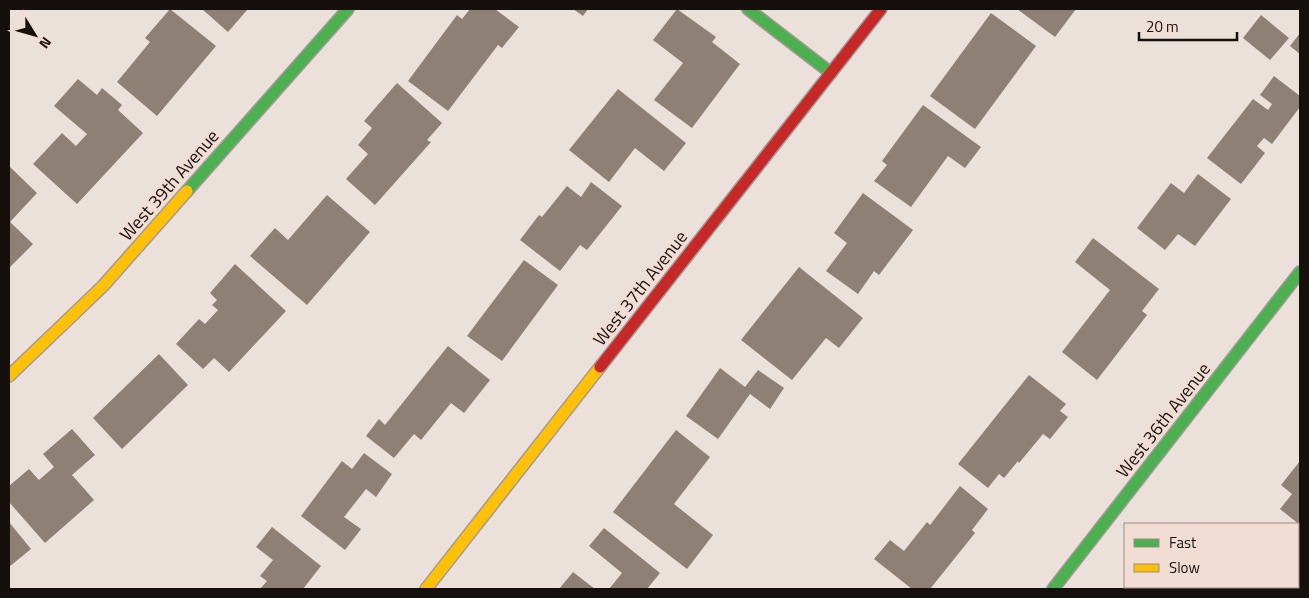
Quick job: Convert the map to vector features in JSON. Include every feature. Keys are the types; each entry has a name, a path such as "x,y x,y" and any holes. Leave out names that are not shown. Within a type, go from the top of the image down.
{"street":[{"name":"West 39th Avenue","path":"9,376 103,286 348,9"},
{"path":"748,9 832,73"},
{"name":"West 37th Avenue","path":"426,589 881,9"},
{"name":"West 36th Avenue","path":"1053,589 1300,272"}],"building":[{"path":"170,9 216,46 157,116 117,82 150,42 145,38"},
{"path":"202,9 248,9 228,32"},
{"path":"470,9 495,9 519,27 502,48 498,45 448,111 408,81 457,15 462,19"},
{"path":"573,9 588,9 583,16"},
{"path":"677,9 716,37 712,42 740,64 692,128 654,100 683,63 653,40"},
{"path":"1017,9 1076,9 1055,37"},
{"path":"991,13 1036,46 975,129 930,96"},
{"path":"1261,15 1289,38 1270,60 1243,38"},
{"path":"1300,33 1300,54 1290,46"},
{"path":"1274,76 1300,96 1300,107 1272,144 1264,138 1257,146 1265,153 1241,184 1207,158 1253,99 1268,110 1272,104 1260,95"},
{"path":"78,79 97,95 102,88 122,105 118,110 143,133 77,204 33,164 62,133 76,146 87,134 54,106"},
{"path":"397,83 442,123 427,140 431,142 375,205 346,179 368,154 358,145 372,128 364,121"},
{"path":"618,89 686,143 664,171 635,148 609,182 569,150"},
{"path":"923,105 981,147 965,168 948,156 911,207 874,181 887,165 882,161"},
{"path":"9,166 37,193 10,222 33,244 9,268"},
{"path":"1198,174 1231,199 1195,246 1178,234 1165,250 1137,228 1171,183 1184,193"},
{"path":"591,182 622,206 587,250 580,245 560,271 520,240 539,215 542,217 567,186 581,197"},
{"path":"863,193 913,230 879,275 874,271 858,294 826,271 847,243 834,233"},
{"path":"327,195 370,232 307,305 250,256 275,228 288,240"},
{"path":"1093,238 1159,289 1142,311 1147,315 1097,380 1062,352 1110,290 1075,262"},
{"path":"524,260 558,285 502,361 467,336"},
{"path":"235,264 286,311 229,372 214,358 203,369 176,344 199,319 205,324 218,310 212,305 217,300 210,293"},
{"path":"799,267 863,318 839,348 826,338 792,380 741,340"},
{"path":"448,346 490,380 464,413 451,403 421,440 414,434 394,458 366,436 379,419 385,425"},
{"path":"159,354 188,385 122,449 93,418"},
{"path":"720,368 745,387 758,370 784,388 770,409 750,394 718,439 686,416"},
{"path":"1029,375 1066,404 1060,411 1068,417 1050,439 1043,434 1004,478 999,474 988,488 958,464"},
{"path":"72,429 95,455 72,475 94,500 45,543 9,502 9,486 29,469 39,480 54,467 43,454"},
{"path":"676,430 710,457 674,504 713,535 687,569 613,512"},
{"path":"364,453 392,474 376,497 366,489 344,517 361,529 345,550 301,516 342,461 352,469"},
{"path":"1300,461 1300,525 1280,509 1292,494 1281,485"},
{"path":"960,486 988,509 972,530 975,533 930,589 912,589 874,559 890,540 904,551 927,522 930,525"},
{"path":"9,522 31,549 9,567"},
{"path":"272,527 321,566 303,589 260,589 267,581 260,576 273,560 256,547"},
{"path":"604,528 660,573 647,589 609,589 622,573 589,546"},
{"path":"573,572 595,589 559,589"},
{"path":"1197,588 1254,588 1253,589"}],"traffic: fast":[{"path":"187,191 348,9"},
{"path":"748,9 831,73"},
{"path":"1053,589 1300,272"}],"traffic: slow":[{"path":"9,376 103,286 187,191"},
{"path":"426,589 600,367"}],"traffic: jam":[{"path":"600,367 881,9"}]}
